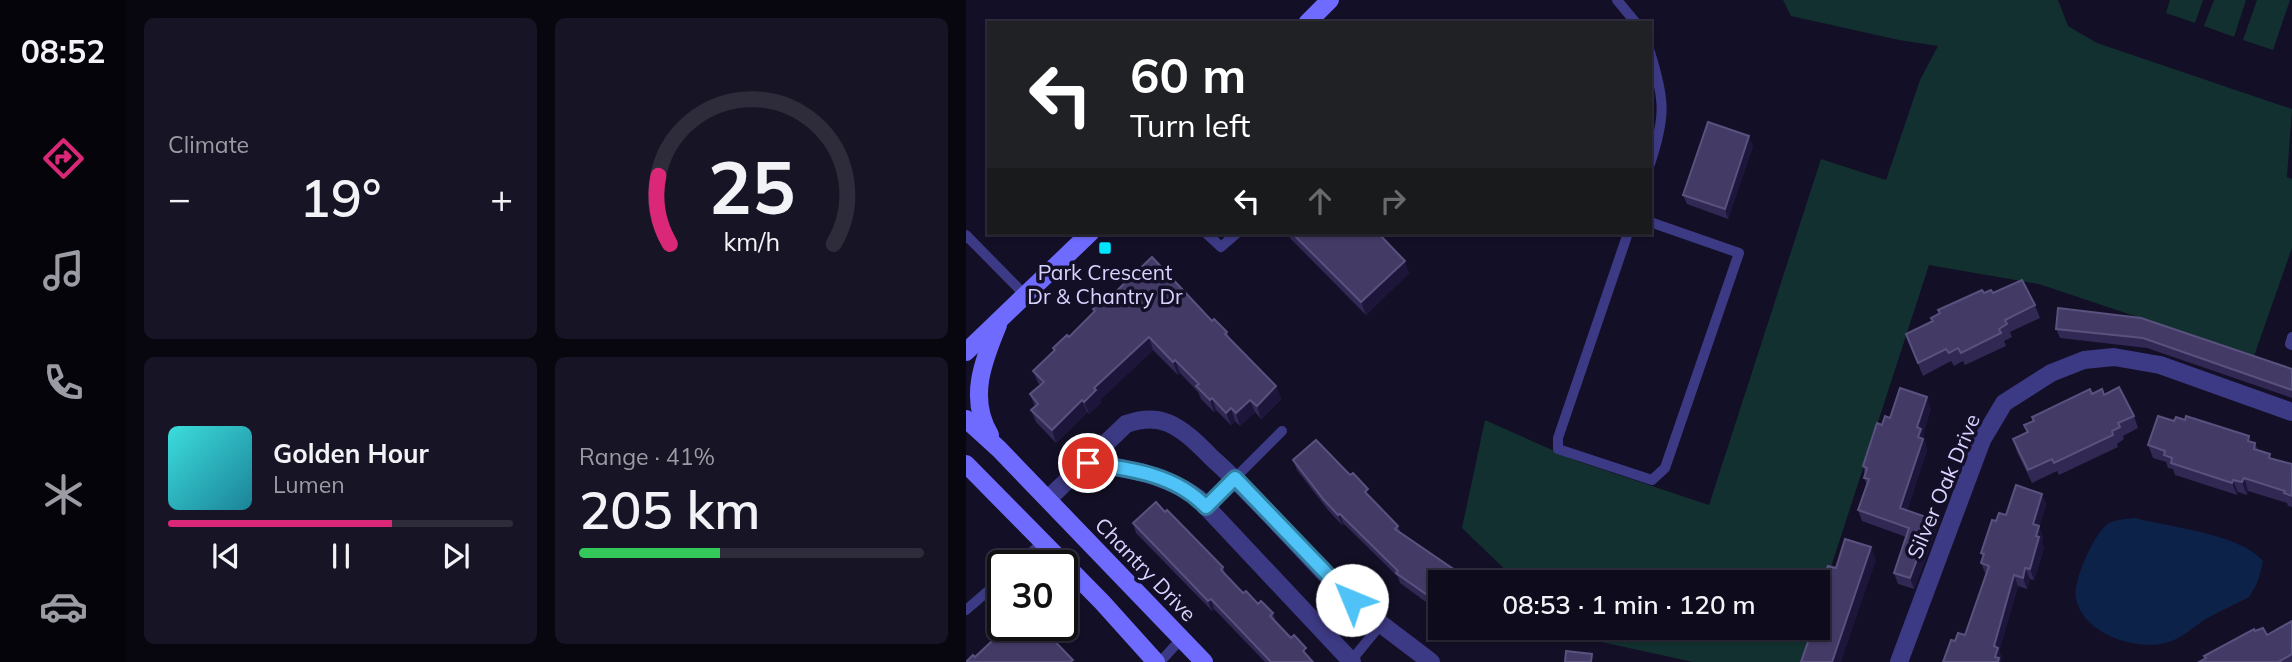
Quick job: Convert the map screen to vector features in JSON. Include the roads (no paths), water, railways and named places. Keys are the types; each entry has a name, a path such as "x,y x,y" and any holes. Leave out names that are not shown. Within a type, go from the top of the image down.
{"street":[{"path":"1309,21 1330,0"},
{"path":"966,352 1088,235"},
{"path":"999,449 981,419 978,398 988,350 1001,318"},
{"name":"Silver Oak Drive","path":"1899,662 1982,440 2004,403 2051,373 2084,360 2114,357 2160,365 2292,412"},
{"name":"Chantry Drive","path":"966,419 1048,499 1204,662"},
{"path":"1048,499 1126,424 1139,419 1155,419 1179,429 1235,478 1339,587 1381,624 1431,662"},
{"path":"1088,463 1136,470 1181,485 1206,507 1351,661"},
{"path":"966,464 1158,662"}],"lane":[{"path":"1617,0 1634,21"},
{"path":"1652,59 1661,89 1662,128 1652,158"},
{"path":"1627,235 1558,438 1558,449 1652,480 1665,468 1740,253 1652,223"},
{"path":"966,235 1025,295"},
{"path":"1208,235 1221,247 1235,235"},
{"path":"2292,337 2292,345"},
{"path":"1206,507 1282,431"},
{"path":"1034,550 1042,543"},
{"path":"966,610 987,592"},
{"path":"1351,661 1381,624"},
{"path":"1158,662 1181,639"}],"water":[{"path":"2135,518 2222,538 2253,552 2263,561 2258,580 2249,597 2209,617 2169,642 2143,645 2114,638 2101,631 2081,612 2076,599 2077,582 2091,547 2103,528 2112,522"}],"place":[{"name":"Park Crescent Dr & Chantry Dr","path":"1105,248"}]}
